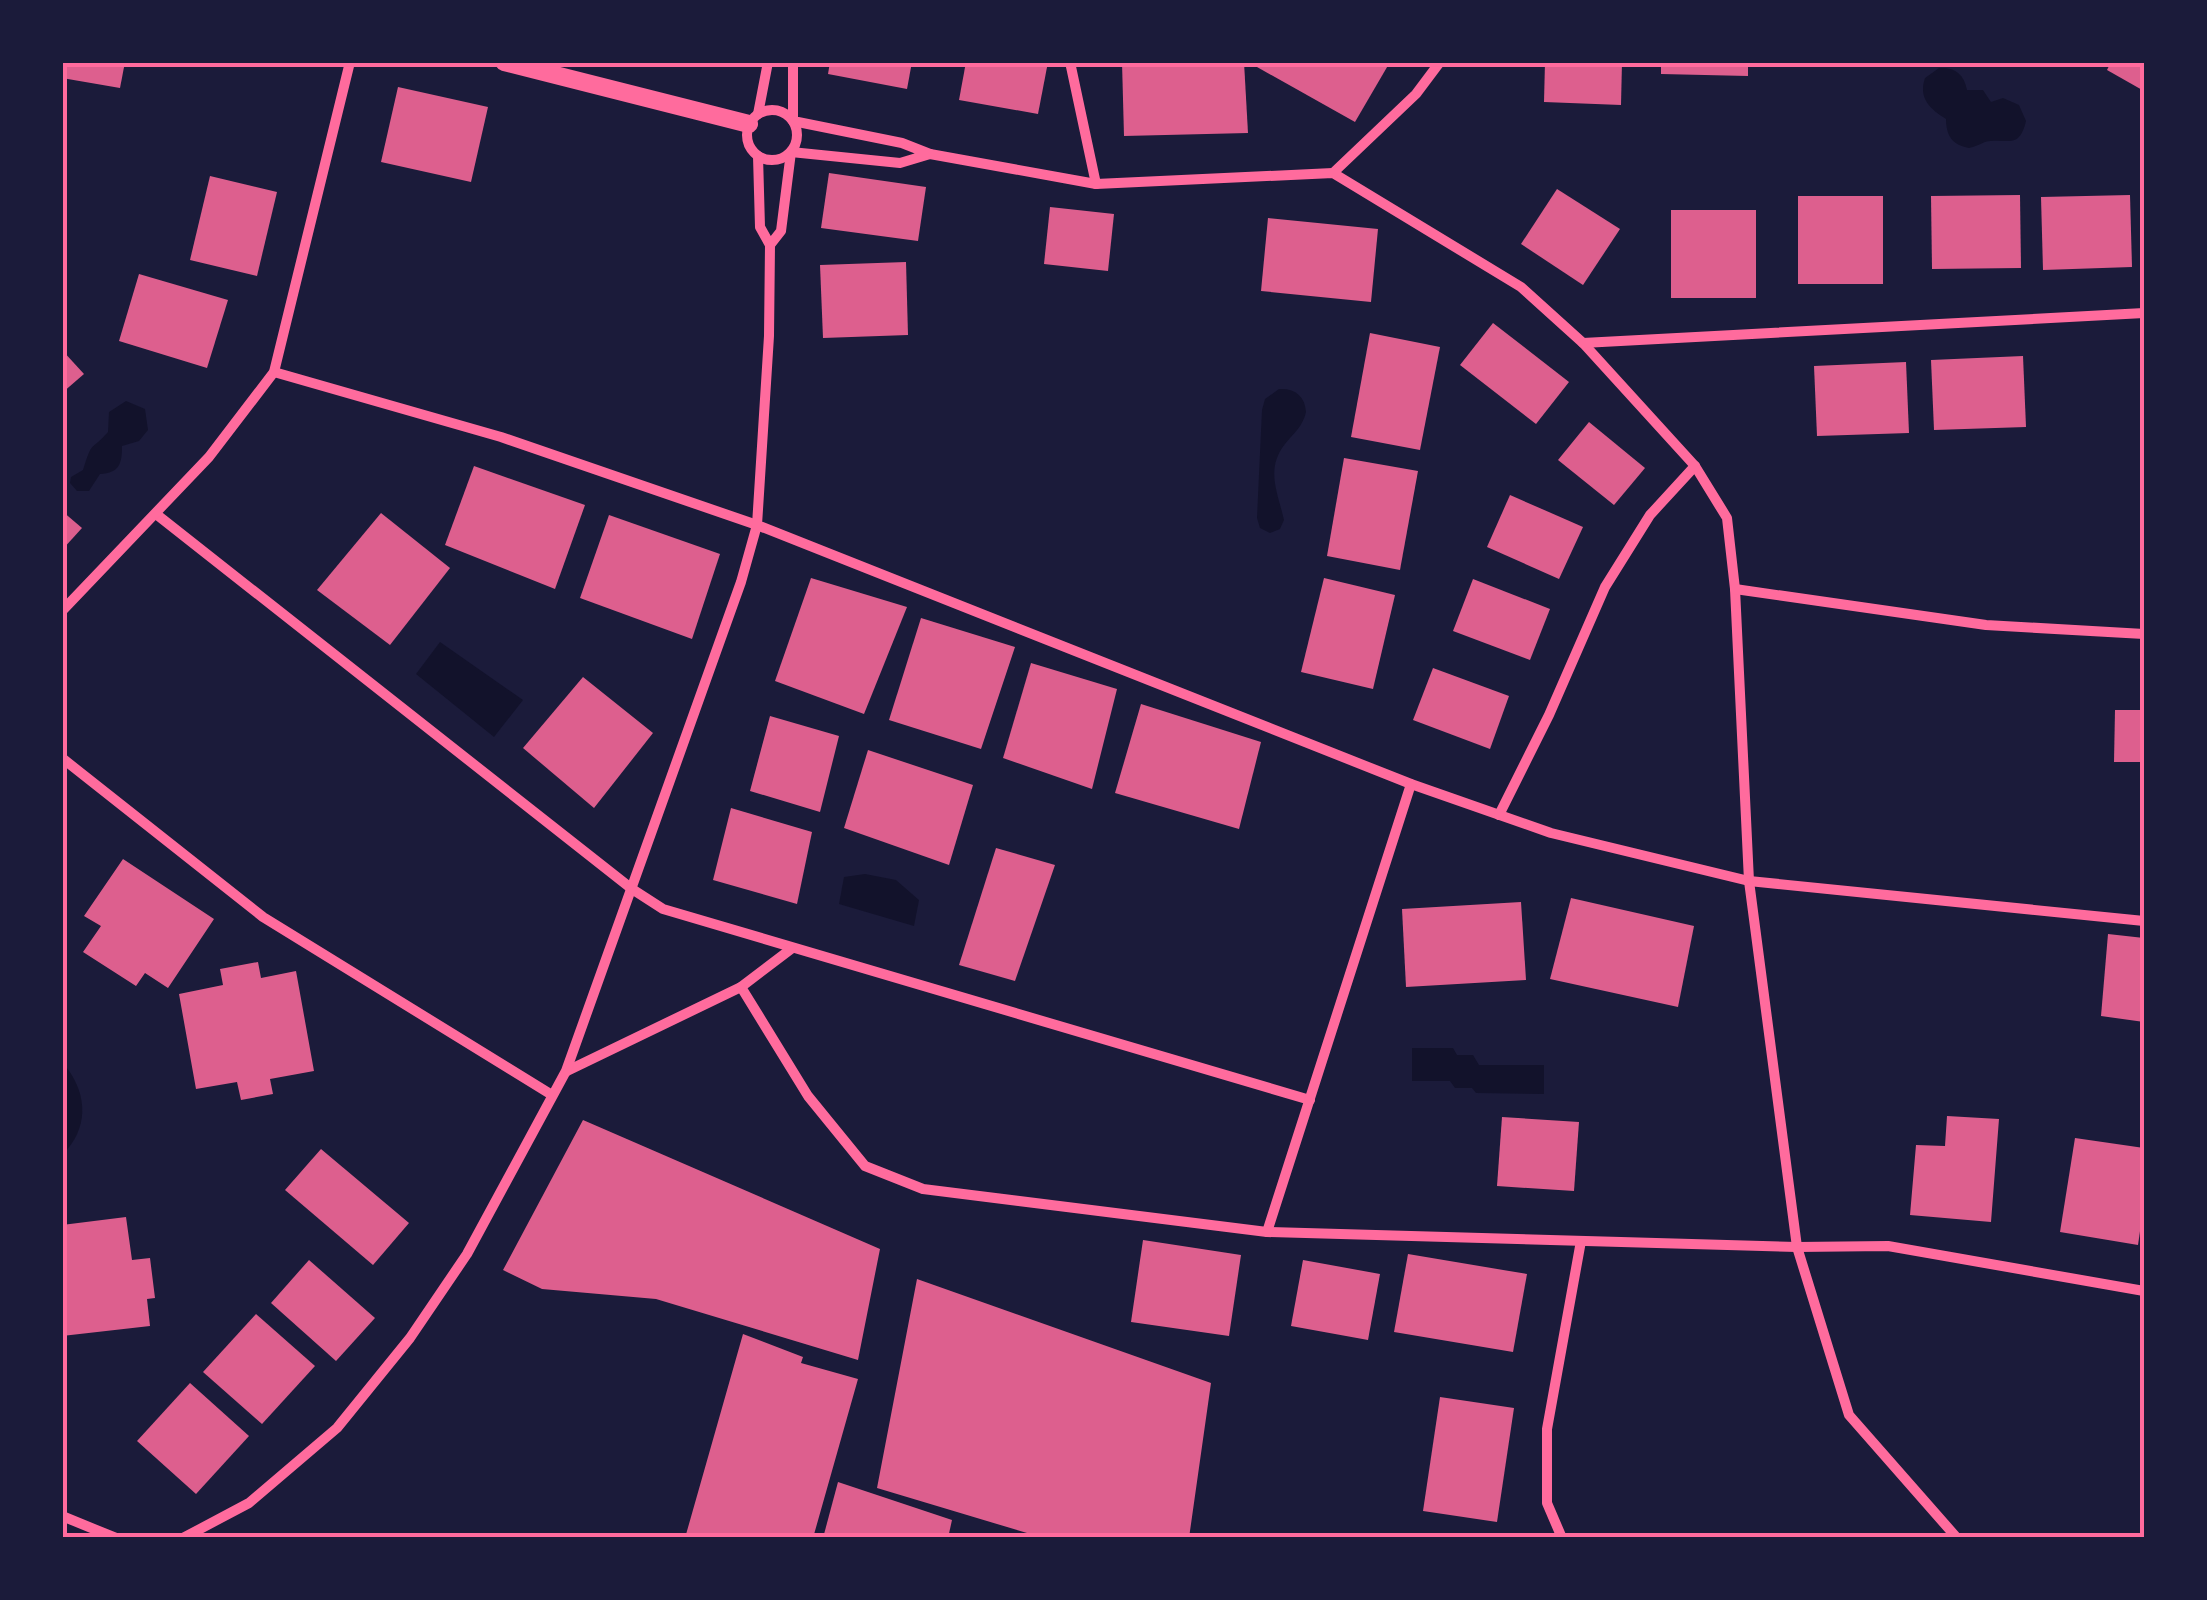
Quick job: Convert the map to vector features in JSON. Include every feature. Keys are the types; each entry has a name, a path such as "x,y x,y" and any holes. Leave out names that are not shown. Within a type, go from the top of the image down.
{"street":[{"path":"62,611 208,457 274,372 350,62"},
{"path":"504,62 754,120"},
{"path":"768,62 749,145 758,156 772,160 791,152 900,163 930,154"},
{"path":"770,245 781,231 791,152 798,137 793,62"},
{"path":"1070,62 1096,184"},
{"path":"1333,173 1416,94 1440,62"},
{"path":"754,120 765,111 781,111 794,121 902,143 930,154 1096,184 1333,173 1521,287 1583,343 1695,466 1727,518 1735,589 1749,881 1797,1247 1848,1415 1956,1538"},
{"path":"183,1538 249,1502 338,1428 410,1338 467,1254 566,1071 741,582 757,525 769,336 770,245 760,227 758,156"},
{"path":"1583,343 2144,313"},
{"path":"274,372 501,436 757,525 1411,784 1551,833 1749,881 2144,921"},
{"path":"1499,815 1549,715 1605,587 1650,515 1695,466"},
{"path":"156,514 632,890 663,910 1310,1100"},
{"path":"1735,589 1986,625 2144,634"},
{"path":"62,758 263,916 552,1095"},
{"path":"1267,1232 1411,784"},
{"path":"566,1071 741,987 791,949"},
{"path":"741,987 808,1096 865,1166 924,1190 1267,1232 1797,1247 1888,1246 2144,1290"},
{"path":"1562,1538 1547,1502 1547,1429 1581,1241"},
{"path":"62,1516 116,1538"}],"shaded area":[{"path":"1939,68 1958,73 1967,90 1983,90 1991,102 2003,98 2019,105 2026,121 2020,136 1969,148 1954,142 1946,119 1924,97 1925,78"},
{"path":"1279,389 1298,394 1306,412 1276,463 1275,481 1284,520 1280,529 1270,533 1260,528 1257,518 1262,410 1265,399"},
{"path":"126,401 145,409 148,430 139,441 122,446 116,469 100,474 89,491 77,491 70,483 71,477 83,470 90,450 108,432 109,412"},
{"path":"440,642 523,700 494,737 416,674"},
{"path":"865,874 896,880 919,900 914,926 839,904 844,877"},
{"path":"1412,1048 1453,1048 1457,1055 1473,1055 1479,1065 1544,1065 1544,1094 1476,1093 1472,1088 1455,1088 1450,1081 1412,1081"},
{"path":"67,1068 79,1090 82,1112 77,1134 63,1154 63,1070"}],"building":[{"path":"62,62 125,62 120,88 62,78"},
{"path":"830,62 912,62 907,89 828,74"},
{"path":"966,62 1048,62 1038,114 959,100"},
{"path":"1122,62 1244,62 1248,133 1124,136"},
{"path":"1260,62 1390,62 1355,122 1257,67"},
{"path":"1545,62 1622,62 1621,105 1544,102"},
{"path":"1661,62 1748,62 1748,76 1661,74"},
{"path":"2111,62 2144,62 2144,91 2107,70"},
{"path":"398,87 488,107 471,182 381,162"},
{"path":"829,173 926,187 918,241 821,228"},
{"path":"210,176 277,192 257,276 190,260"},
{"path":"1557,189 1620,229 1583,285 1521,244"},
{"path":"2020,195 2021,268 1932,269 1931,196"},
{"path":"2130,195 2132,267 2043,270 2041,197"},
{"path":"1798,196 1883,196 1883,284 1798,284"},
{"path":"1050,207 1114,214 1108,271 1044,264"},
{"path":"1671,210 1756,210 1756,298 1671,298"},
{"path":"1268,218 1378,229 1371,302 1261,291"},
{"path":"906,262 908,335 823,338 820,265"},
{"path":"139,274 228,300 207,368 119,341"},
{"path":"1493,323 1569,382 1536,424 1460,365"},
{"path":"1370,333 1440,347 1420,450 1351,437"},
{"path":"62,350 84,374 62,393"},
{"path":"2023,356 2026,427 1934,430 1931,360"},
{"path":"1906,362 1909,433 1817,436 1814,366"},
{"path":"1589,422 1645,468 1614,505 1558,460"},
{"path":"1344,458 1418,471 1400,570 1327,556"},
{"path":"474,466 585,505 555,589 445,545"},
{"path":"1510,495 1583,527 1559,579 1487,547"},
{"path":"62,511 82,528 62,550"},
{"path":"381,513 450,568 390,645 317,590"},
{"path":"609,515 720,554 692,639 580,598"},
{"path":"811,578 907,607 864,714 775,681"},
{"path":"1324,578 1395,595 1373,689 1301,672"},
{"path":"1473,579 1550,609 1530,660 1453,631"},
{"path":"921,618 1015,647 981,749 889,720"},
{"path":"1031,663 1117,689 1092,789 1003,758"},
{"path":"1433,668 1509,696 1490,749 1413,720"},
{"path":"583,677 653,733 594,808 523,748"},
{"path":"1141,704 1261,742 1239,829 1115,793"},
{"path":"2115,710 2144,710 2144,762 2114,762"},
{"path":"770,716 839,736 820,812 750,791"},
{"path":"868,750 973,785 949,865 844,828"},
{"path":"731,808 812,832 797,904 713,880"},
{"path":"996,848 1055,865 1015,981 959,965"},
{"path":"123,859 214,919 168,988 145,973 136,986 83,952 101,926 84,916"},
{"path":"1571,898 1694,926 1678,1007 1550,979"},
{"path":"1521,902 1526,980 1406,987 1402,909"},
{"path":"2108,934 2144,938 2144,1022 2101,1016"},
{"path":"258,962 261,978 296,971 314,1071 270,1079 273,1094 241,1100 237,1082 196,1089 179,994 223,985 220,969"},
{"path":"1947,1116 1999,1119 1991,1222 1910,1215 1916,1145 1945,1146"},
{"path":"1502,1117 1579,1122 1574,1191 1497,1186"},
{"path":"583,1120 880,1249 858,1360 656,1299 542,1289 503,1270"},
{"path":"2075,1138 2144,1148 2144,1204 2138,1245 2060,1232"},
{"path":"321,1149 409,1223 373,1265 285,1190"},
{"path":"126,1217 132,1260 150,1258 155,1298 147,1299 150,1326 62,1336 62,1225"},
{"path":"1143,1240 1241,1255 1229,1336 1131,1322"},
{"path":"1408,1254 1527,1274 1513,1352 1394,1332"},
{"path":"309,1260 375,1318 336,1361 271,1303"},
{"path":"1303,1260 1380,1274 1368,1340 1291,1326"},
{"path":"917,1279 1211,1383 1189,1538 1027,1538 1027,1533 877,1488"},
{"path":"256,1314 315,1366 262,1424 203,1372"},
{"path":"743,1334 803,1357 801,1363 858,1379 813,1538 685,1538"},
{"path":"190,1383 249,1436 196,1494 137,1441"},
{"path":"1440,1397 1514,1408 1497,1522 1423,1511"},
{"path":"838,1482 952,1520 948,1538 823,1538"}]}
